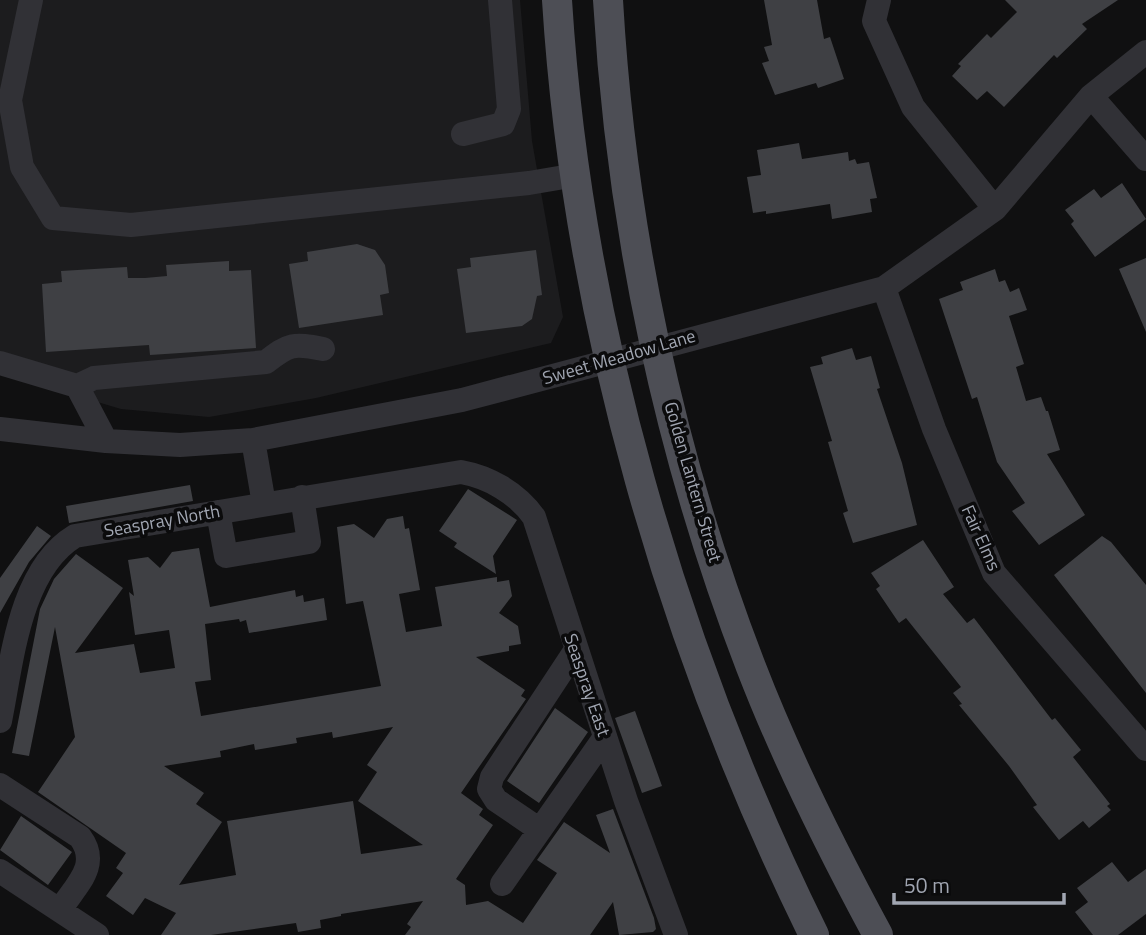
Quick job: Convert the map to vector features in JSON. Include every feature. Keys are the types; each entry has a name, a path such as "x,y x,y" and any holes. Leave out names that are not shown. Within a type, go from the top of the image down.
{"main road":[{"path":"557,0 576,175 609,360 634,461 682,613 749,790 814,935"},
{"name":"Golden Lantern Street","path":"608,0 634,248 655,348 705,528 751,667 815,811 878,935"}],"street":[{"path":"31,0 10,100 22,167 53,218 131,225 576,175"},
{"path":"463,134 503,124 509,109 500,0"},
{"path":"879,0 874,21 913,107 995,209"},
{"name":"Sweet Meadow Lane","path":"0,429 106,441 180,445 253,440 441,405 884,288 995,209 1091,96 1146,52"},
{"path":"1091,96 1146,159"},
{"name":"Fair Elms","path":"884,288 934,429 994,573 1146,748"},
{"path":"0,363 77,386 94,378 266,362 280,349 296,344 323,349"},
{"path":"77,386 106,441"},
{"path":"253,440 264,504"},
{"name":"Seaspray North","path":"0,720 25,603 63,544 75,536 461,472"},
{"name":"Seaspray East","path":"461,472 479,476 522,500 534,517 575,651 677,935"},
{"path":"218,512 226,556 309,542 302,497"},
{"path":"540,830 496,800 489,789 492,777 575,651"},
{"path":"502,884 605,737"},
{"path":"0,785 80,837 89,849 90,864 60,910"},
{"path":"0,871 97,935"}],"shaded area":[{"path":"0,0 520,0 532,141 563,317 551,343 316,398 209,417 121,409 0,373"}],"building":[{"path":"764,0 817,0 824,39 830,37 844,79 818,88 816,83 775,95 762,63 769,61 764,47 772,45"},
{"path":"1005,0 1118,0 1082,24 1087,29 1057,58 1054,55 1004,107 987,91 977,100 952,76 961,66 958,64 987,34 991,38 1017,12"},
{"path":"799,143 802,159 848,152 849,161 855,159 857,164 869,162 877,198 870,199 872,212 832,219 830,204 766,214 766,211 753,213 747,177 761,175 757,150"},
{"path":"1122,183 1146,219 1095,257 1071,224 1074,221 1065,210 1094,189 1101,198"},
{"path":"357,244 375,250 385,265 389,293 380,295 383,315 299,328 289,264 308,261 307,252"},
{"path":"536,250 542,295 537,296 532,319 522,326 466,333 457,269 471,267 470,258"},
{"path":"1146,258 1146,332 1119,269"},
{"path":"229,261 229,271 251,270 256,348 150,355 149,345 46,352 42,284 62,282 61,271 127,267 128,278 145,278 167,276 166,265"},
{"path":"995,269 999,282 1005,280 1010,292 1019,288 1027,310 1009,316 1024,364 1016,367 1026,401 1041,397 1060,450 1047,454 1085,515 1039,545 1012,511 1025,503 997,462 977,397 972,399 939,299 963,290 960,282"},
{"path":"852,348 856,360 871,356 880,388 877,389 902,463 917,525 853,543 843,513 848,511 828,442 832,441 810,367 823,364 821,357"},
{"path":"190,485 193,501 69,523 66,506"},
{"path":"468,489 517,520 493,556 496,574 454,547 457,543 439,531"},
{"path":"403,516 405,529 409,528 420,590 399,594 406,632 442,626 435,587 497,577 497,582 509,580 512,596 499,613 518,626 521,644 509,646 509,651 476,657 525,690 521,696 526,699 461,793 483,809 479,815 493,825 456,879 465,885 466,905 488,901 523,923 557,873 537,860 564,822 610,853 596,815 613,809 654,918 656,929 653,932 619,935 613,902 590,935 405,935 411,927 407,924 423,901 341,914 320,920 321,928 298,932 296,923 211,935 161,935 176,913 145,898 133,915 106,896 123,873 116,868 126,853 38,792 75,737 55,627 29,756 12,753 40,609 54,579 76,554 123,588 75,653 134,644 140,673 175,668 169,630 135,635 129,592 134,596 128,560 148,557 160,568 172,552 199,548 210,607 295,590 296,597 303,595 304,602 324,598 327,620 249,633 246,620 205,624 211,680 195,682 201,716 381,686 363,601 346,604 337,527 354,524 374,538 387,519","holes":["393,727 367,765 377,772 358,801 423,845 361,854 353,801 227,821 236,875 179,885 222,822 196,804 204,793 164,766 221,757 220,751 254,744 255,750 297,743 296,738 332,732 333,738"]},
{"path":"37,526 51,536 29,562 0,613 0,578"},
{"path":"1102,536 1111,542 1146,585 1146,693 1054,575"},
{"path":"923,540 954,587 943,594 967,623 974,618 1052,720 1055,718 1081,750 1073,757 1110,804 1107,806 1111,810 1089,828 1083,821 1059,840 1033,807 1037,805 1009,766 959,705 962,704 953,693 961,687 906,618 899,623 876,589 880,586 871,573"},
{"path":"555,708 588,732 539,803 507,781"},
{"path":"635,711 662,786 642,793 615,718"},
{"path":"21,816 72,852 48,885 0,850"},
{"path":"1112,862 1128,882 1146,869 1146,914 1118,935 1093,935 1075,912 1088,902 1077,888"}]}
